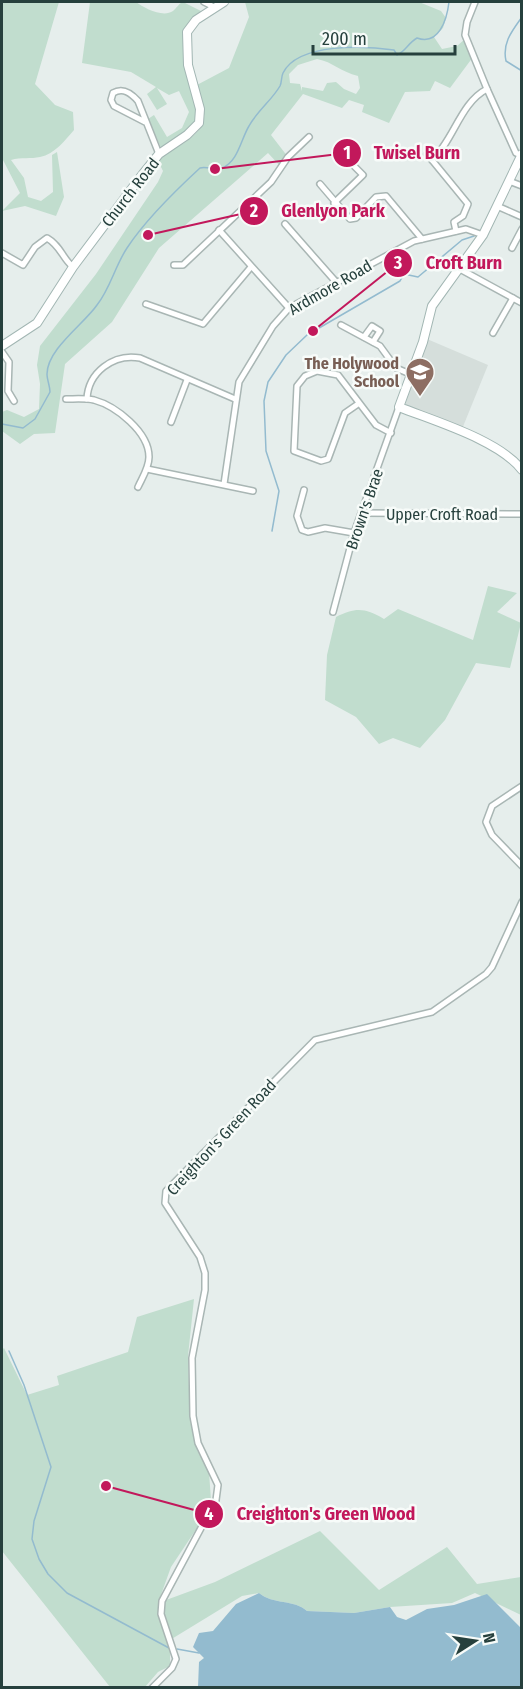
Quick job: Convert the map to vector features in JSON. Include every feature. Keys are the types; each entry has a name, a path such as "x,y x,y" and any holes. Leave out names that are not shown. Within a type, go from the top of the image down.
{"street":[{"path":"204,2 214,8"},
{"name":"Church Road","path":"2,346 37,323 73,267 159,154 188,135 201,117 188,65 185,40 187,32 196,20 224,2"},
{"path":"475,2 467,22 465,35 516,153 521,156 483,235 432,306 399,407 493,448 513,460 522,470"},
{"path":"432,160 445,146 470,102 487,89"},
{"path":"146,122 114,106 111,100 113,93 121,90 131,94 138,101 159,154"},
{"path":"174,265 183,265 271,182 288,157 309,137"},
{"path":"427,154 468,204 463,216 454,222 456,231"},
{"path":"334,203 363,175 353,165"},
{"path":"509,181 522,186"},
{"path":"320,184 351,220 376,197 384,196 422,238"},
{"path":"497,206 522,217"},
{"path":"285,224 336,282"},
{"name":"Ardmore Road","path":"224,484 235,399 245,369 289,308 405,244 422,238 472,229 483,235"},
{"path":"512,248 522,229"},
{"path":"219,230 289,308"},
{"path":"2,253 23,266 36,247 47,238 60,247 65,260 73,267"},
{"path":"146,304 203,324 251,267"},
{"path":"458,268 522,303"},
{"path":"493,333 513,298"},
{"path":"341,325 380,346 396,368 411,374"},
{"path":"364,337 372,326 380,331 374,342"},
{"path":"2,352 9,362 8,391 14,401"},
{"path":"87,399 88,386 94,374 105,366 127,357 140,358 235,399"},
{"path":"358,404 345,413 328,459 321,461 294,452 295,390 305,376 321,370 334,373 344,381 358,404 376,425 391,433"},
{"path":"171,422 187,380"},
{"path":"66,399 87,399 108,407 142,434 149,452 147,469 138,487"},
{"name":"Brown's Brae","path":"333,612 354,533 399,407"},
{"path":"147,469 253,491"},
{"path":"304,490 297,516 302,530 308,532 325,528 354,533"},
{"name":"Upper Croft Road","path":"362,513 522,514"},
{"path":"522,786 492,806 486,822 492,835 522,866"},
{"name":"Creighton's Green Road","path":"152,1688 176,1663 175,1653 161,1614 162,1601 216,1500 218,1485 198,1443 193,1416 192,1358 205,1290 205,1272 200,1257 165,1203 166,1191 315,1040 432,1012 486,974 492,967 522,903"}],"shaded area":[{"path":"427,339 488,365 462,429 405,405"}],"green space":[{"path":"2,2 59,2 35,84 55,105 73,112 74,130 50,153 37,158 11,160 24,178 28,197 41,201 53,192 52,155 57,152 64,197 56,216 25,206 2,211 20,193 3,160 2,168"},
{"path":"90,2 136,2 159,13 169,13 183,2 203,12 184,32 199,113 194,126 162,150 148,119 154,115 167,137 182,128 189,112 179,91 169,95 157,88 167,104 157,110 147,94 156,87 131,72 82,63"},
{"path":"245,2 419,2 441,11 446,18 443,28 434,37 442,49 457,46 465,39 473,57 450,88 435,81 430,91 405,92 389,123 362,112 364,105 349,100 342,108 303,94 271,135 288,157 281,167 268,153 159,248 112,322 65,364 55,433 34,434 20,444 2,431 2,412 7,410 24,417 39,409 40,384 37,365 40,346 96,274 158,182 163,171 157,159 187,141 200,129 204,114 195,86 229,68 249,17","holes":["317,59 358,76 360,88 356,94 344,89 336,82 327,83 323,91 302,87 302,91 300,84 290,83 289,74 298,65"]},
{"path":"488,586 517,593 497,612 521,623 510,668 476,663 445,720 420,748 393,738 379,744 356,717 325,700 327,655 336,617 360,610 384,619 398,609 473,640"},
{"path":"194,1299 188,1356 190,1420 197,1450 209,1472 211,1500 199,1525 171,1567 158,1603 215,1582 320,1531 379,1590 447,1547 477,1584 521,1577 521,1615 475,1593 452,1603 390,1607 354,1613 307,1611 302,1607 271,1599 259,1593 242,1596 170,1640 170,1666 158,1672 145,1687 110,1687 2,1551 2,1350 4,1348 27,1395 59,1385 57,1376 128,1352 137,1317"}],"water":[{"path":"259,1593 271,1599 302,1607 307,1611 354,1613 390,1607 397,1617 406,1620 427,1609 454,1605 487,1594 521,1628 521,1687 198,1687 199,1662 204,1658 193,1647 199,1633 213,1631 236,1604"}],"waterway":[{"path":"2,424 23,428 35,419 50,392 47,374 53,355 102,299 123,255 135,237 161,206 200,168 219,169 232,161 249,126 277,91 283,73 291,63 303,56 334,48 394,50 397,55 417,38 425,39 436,35 444,23 449,2"},
{"path":"522,17 505,48 506,61 522,71"},
{"path":"272,531 279,491 266,451 264,401 268,382 286,355 307,335 400,281 404,274 418,277 462,240 474,236"},
{"path":"9,1351 24,1385 51,1467 34,1521 32,1539 39,1559 48,1574 67,1593 169,1648"},
{"path":"177,1649 199,1653"}],"place":[{"name":"Twisel Burn","path":"215,169"},
{"name":"Glenlyon Park","path":"148,235"},
{"name":"Croft Burn","path":"313,331"},
{"name":"The Holywood School","path":"420,398"},
{"name":"Creighton's Green Wood","path":"106,1486"}]}
